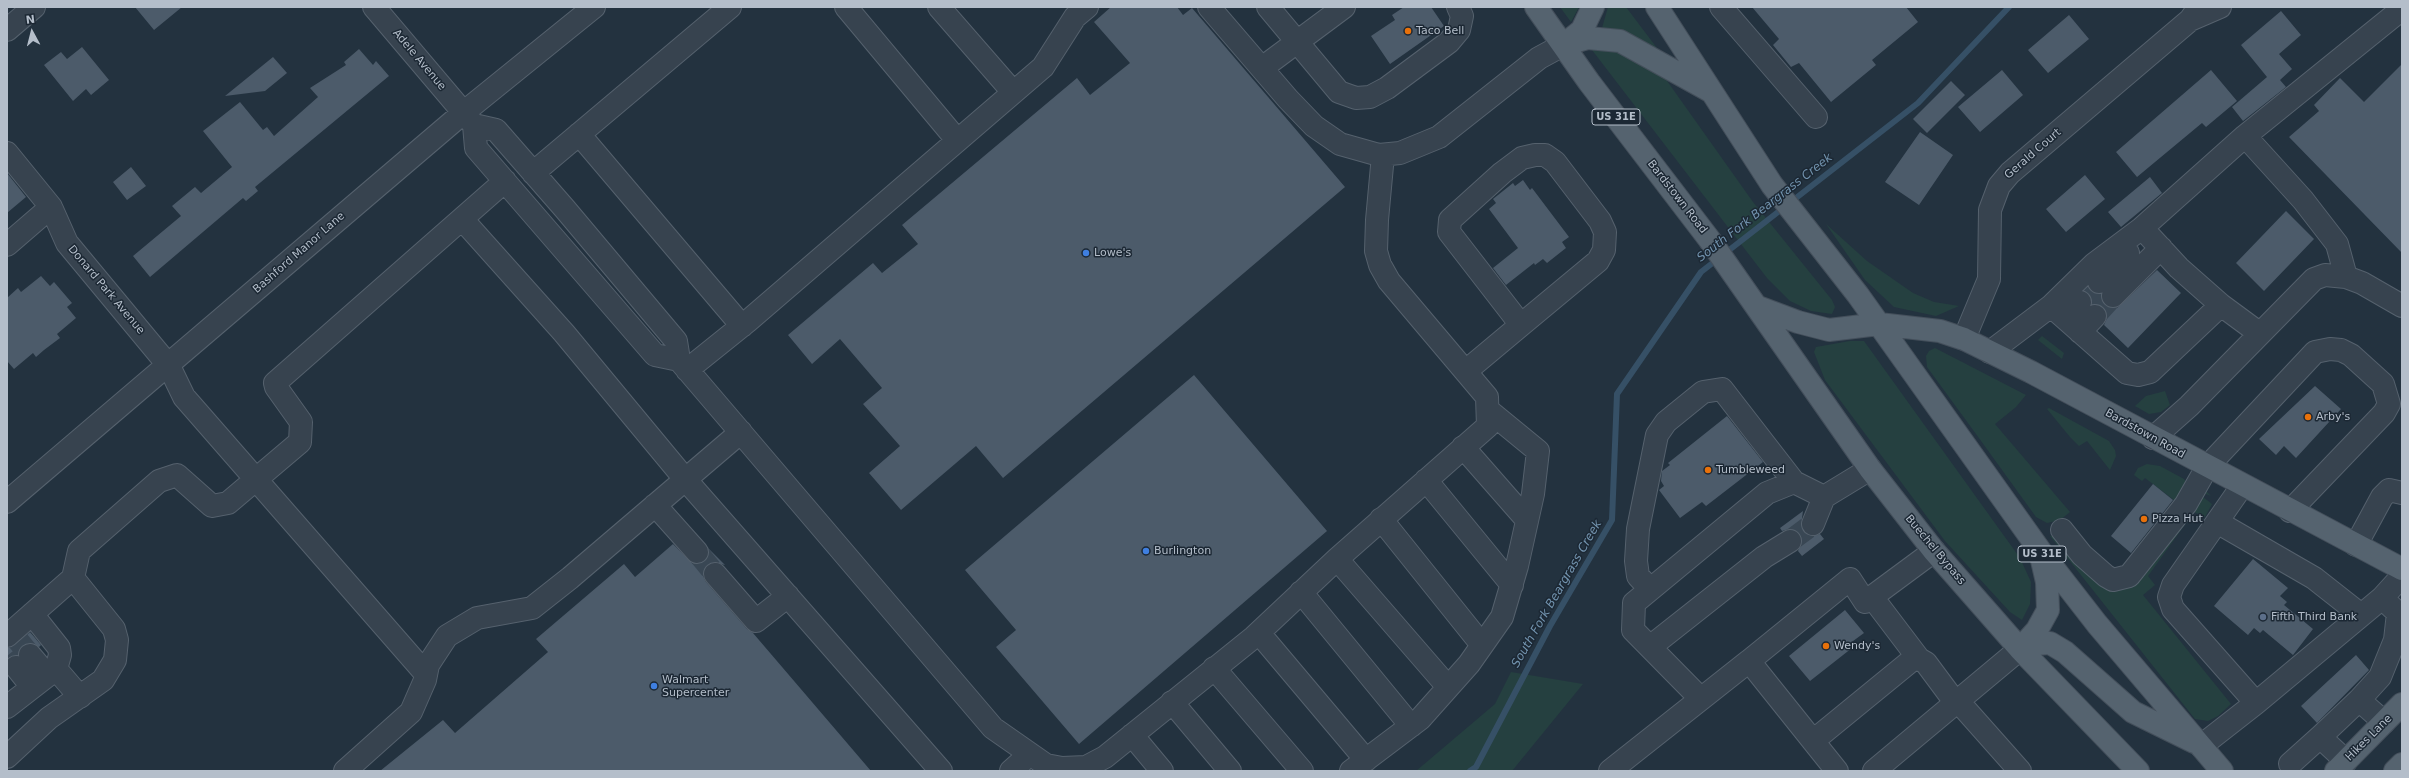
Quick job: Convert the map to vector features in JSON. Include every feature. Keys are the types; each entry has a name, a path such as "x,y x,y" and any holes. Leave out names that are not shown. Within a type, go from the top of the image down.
{"main road":[{"name":"Bardstown Road","path":"1536,7 1710,239 1758,307 1798,322 1829,330 1879,324 1934,330 1964,339 2038,375 2242,486 2402,569"},
{"path":"1563,45 1582,30 1593,7"},
{"name":"US 31E","path":"1657,7 1772,185 1879,324 1958,439 2041,552 2097,624 2222,771"},
{"path":"1563,45 1588,38 1620,41 1712,92"},
{"name":"Buechel Bypass","path":"1758,307 1870,469 1934,551 2020,649 2138,771"},
{"path":"2020,649 2037,630 2048,610 2047,582 2041,552"},
{"path":"2020,649 2035,644 2050,643 2065,652 2133,712 2201,746"},
{"name":"Hikes Lane","path":"2341,766 2402,704"},
{"path":"2395,771 2402,764"}],"street":[{"path":"7,30 34,7"},
{"name":"Adele Avenue","path":"374,7 469,119"},
{"name":"Bashford Manor Lane","path":"7,502 169,366 469,119 594,7"},
{"path":"533,172 730,7"},
{"path":"846,7 957,140"},
{"path":"939,7 1013,92"},
{"path":"683,365 742,326 1043,67 1075,17 1087,7"},
{"path":"1209,7 1314,126 1340,144 1383,155 1400,154 1439,137 1539,58 1563,45"},
{"path":"1268,7 1339,92 1356,98 1370,97 1387,88 1449,42 1459,30 1462,16 1458,7"},
{"path":"1262,68 1344,7"},
{"path":"1721,7 1816,117"},
{"name":"Gerald Court","path":"1964,339 1989,279 1990,210 1999,186 2010,173 2195,14 2220,7"},
{"path":"2106,289 2245,136 2402,9"},
{"path":"469,119 496,130 533,172 676,341 683,365 993,728 1046,765 1079,769 1105,757 1259,633 1336,559 1488,426 1487,397 1389,281 1380,265 1376,251 1377,220 1383,155"},
{"path":"469,119 476,148 655,355 683,365"},
{"path":"579,134 742,326"},
{"path":"2245,136 2303,200 2337,244 2346,277"},
{"name":"Donard Park Avenue","path":"7,153 51,207 67,243 169,366 184,397 254,481 426,674"},
{"path":"1466,371 1598,261 1604,250 1606,241 1600,221 1555,162 1545,155 1535,155 1522,158 1502,173 1450,220 1449,232 1521,325"},
{"path":"12,635 32,614 73,578 79,551 159,481 177,475 212,506 228,503 300,442 301,422 275,383 505,181"},
{"path":"7,245 51,207"},
{"path":"462,219 564,333 685,479 941,771"},
{"path":"2151,238 2179,268 2221,305 2259,333"},
{"path":"2066,320 2094,264 2151,238"},
{"path":"2153,438 2189,406 2259,333 2314,279 2325,275 2346,277 2362,283 2402,306"},
{"path":"2066,320 2127,374 2138,375 2150,372 2221,305"},
{"path":"1990,352 2066,320 2087,309"},
{"path":"2062,530 2082,555 2106,576 2113,580 2122,580 2129,576 2186,504 2207,467 2315,352 2330,349 2341,350 2351,355 2383,384 2389,404 2384,413 2290,511"},
{"path":"1650,589 1638,576 1636,561 1638,529 1657,436 1666,422 1703,392 1722,390 1794,482 1824,497"},
{"path":"1259,633 1358,765 1420,719 1448,687 1502,617 1512,585 1527,520 1538,451 1488,410"},
{"path":"345,771 411,712 434,652 454,630 477,618 532,608 741,432"},
{"path":"1463,447 1527,520"},
{"path":"1813,524 1824,497 1870,469"},
{"path":"1426,480 1512,585"},
{"path":"1700,698 1633,630 1634,603 1767,493 1794,482"},
{"path":"2242,486 2173,585 2169,597 2173,609 2256,703"},
{"path":"2356,546 2382,497 2389,490 2402,493"},
{"path":"655,505 697,552"},
{"path":"1382,519 1482,644"},
{"path":"2216,522 2314,578 2361,615"},
{"path":"1650,647 1764,557 1790,541"},
{"path":"1610,771 1850,579 1865,602 1934,551"},
{"path":"1336,559 1448,687"},
{"path":"715,574 756,621 788,596"},
{"path":"2201,746 2256,703 2382,598 2402,576"},
{"path":"9,751 49,718 103,680 111,670 115,660 117,640 108,619 73,578"},
{"path":"1301,592 1411,726"},
{"path":"1872,597 1919,659 1926,663 1956,701 2015,769"},
{"path":"2290,764 2359,700 2380,677 2395,640 2398,614 2382,598"},
{"path":"28,687 60,655 59,648 32,614"},
{"path":"1874,771 2020,649"},
{"path":"1813,741 1912,660 1919,659"},
{"path":"23,661 28,687"},
{"path":"1749,661 1837,771"},
{"path":"1214,668 1302,771"},
{"path":"28,687 80,697"},
{"path":"2359,700 2384,722"},
{"path":"1172,702 1230,771"},
{"path":"1132,735 1162,771"},
{"path":"2320,737 2341,766"},
{"path":"1011,771 1030,754"}],"green space":[{"path":"1560,7 1579,7 1571,22"},
{"path":"1608,7 1626,7 1660,52 1602,28"},
{"path":"1594,46 1615,48 1665,78 1753,202 1832,300 1835,307 1832,314 1811,311 1790,301 1767,278 1592,50"},
{"path":"1826,224 1867,261 1913,293 1934,302 1959,306 1936,316 1894,307 1865,280"},
{"path":"2042,336 2064,353 2062,359 2038,340"},
{"path":"1850,341 1864,341 2020,558 2031,582 2030,604 2022,620 2010,612 1945,541 1825,380 1814,352 1816,347"},
{"path":"1935,348 2026,395 2016,407 1995,424 2070,512 2060,520 2047,523 2036,517 1927,367 1926,356 1929,351"},
{"path":"2165,391 2170,405 2161,412 2149,414 2135,406 2146,396"},
{"path":"2049,408 2109,441 2115,450 2116,456 2110,470 2087,441 2079,446 2070,437 2047,409"},
{"path":"2147,464 2160,466 2184,479 2186,482 2178,503 2145,478 2142,481 2134,475 2138,468"},
{"path":"2206,491 2211,496 2206,494 2203,497 2212,504 2205,517 2194,512 2148,576 2155,585 2143,595 2231,704 2218,716 2208,721 2195,719 2050,536 2056,536 2108,585"},
{"path":"1511,672 1583,684 1512,771 1416,771 1495,704"}],"building":[{"path":"135,7 182,7 154,30"},
{"name":"Lowe's","path":"1111,7 1177,7 1183,15 1192,8 1345,187 1003,478 976,446 901,510 869,473 900,446 863,404 882,388 840,339 812,364 788,335 873,263 882,273 918,244 902,225 1077,78 1090,95 1130,63 1094,22"},
{"name":"Taco Bell","path":"1404,7 1431,7 1444,26 1390,64 1371,36 1395,20 1392,15"},
{"path":"1752,7 1906,7 1918,22 1872,60 1876,65 1831,102 1799,63 1791,67 1773,45 1779,39"},
{"path":"2281,11 2301,35 2279,54 2292,69 2280,80 2286,87 2243,121 2232,107 2267,77 2241,45"},
{"path":"2069,15 2089,39 2048,73 2028,50"},
{"path":"82,47 109,80 91,95 86,89 73,101 44,65 61,52 67,59"},
{"path":"359,49 373,65 376,61 389,76 255,187 258,191 246,201 243,198 150,277 133,256 181,216 172,206 195,187 201,193 232,167 203,131 240,102 263,130 267,127 274,136 318,97 310,88 346,65 344,62"},
{"path":"273,57 287,73 265,91 225,96"},
{"path":"2402,64 2402,253 2289,137 2319,111 2314,105 2340,78 2364,102"},
{"path":"2002,70 2023,95 1980,132 1958,107"},
{"path":"2211,70 2237,101 2206,127 2202,123 2137,177 2116,152"},
{"path":"1951,81 1965,95 1927,133 1913,119"},
{"path":"1920,132 1953,155 1919,205 1885,182"},
{"path":"131,167 146,186 127,200 113,182"},
{"path":"7,173 26,197 7,213"},
{"path":"2085,175 2105,199 2066,232 2046,209"},
{"path":"2150,177 2162,193 2121,227 2108,212"},
{"path":"1523,180 1530,190 1532,188 1569,237 1562,242 1566,248 1547,263 1543,259 1535,265 1534,263 1506,285 1493,268 1518,248 1489,209 1496,203 1493,199 1513,183 1515,186"},
{"path":"2286,211 2314,239 2264,291 2236,263"},
{"path":"2157,270 2181,293 2128,348 2104,325 2107,318 2107,312 2103,307 2092,304 2089,294 2085,291 2088,287 2095,294 2101,294 2104,305 2117,308"},
{"path":"41,276 50,286 54,282 72,303 67,307 76,318 57,334 60,338 36,357 33,353 14,369 7,361 7,298 18,288 21,292"},
{"name":"Burlington","path":"1194,375 1327,531 1079,744 996,647 1016,630 965,570"},
{"name":"Arby's","path":"2315,386 2341,409 2296,458 2284,446 2276,455 2259,439"},
{"name":"Tumbleweed","path":"1727,416 1763,462 1706,506 1702,502 1680,518 1659,490 1664,486 1661,481 1662,471 1670,465 1668,463"},
{"name":"Pizza Hut","path":"2153,484 2173,500 2131,553 2111,536"},
{"path":"1803,511 1801,525 1803,531 1809,536 1820,534 1824,539 1802,556 1798,551 1802,541 1800,534 1796,530 1789,529 1782,531 1780,528"},
{"name":"Walmart Supercenter","path":"673,544 693,564 705,562 709,556 709,549 725,565 713,562 707,565 703,576 706,582 747,629 753,633 871,771 380,771 443,720 455,733 548,652 536,639 624,564 635,577"},
{"name":"Fifth Third Bank","path":"2253,559 2288,588 2280,596 2287,602 2284,605 2313,629 2293,655 2263,630 2260,633 2254,628 2248,635 2214,606"},
{"name":"Wendy's","path":"1845,610 1864,633 1849,644 1852,648 1810,681 1789,656"},
{"path":"30,632 41,645 39,647 27,643 22,646 18,655 7,659 7,648 15,646"},
{"path":"2356,655 2369,670 2317,723 2301,706"}],"waterway":[{"name":"South Fork Beargrass Creek","path":"1470,771 1476,767 1550,626 1612,520 1617,394 1701,272 1918,103 2009,7"}],"tunnel":[{"path":"2080,302 2099,282"},
{"path":"2095,316 2113,296"},
{"path":"1790,541 1813,524"},
{"path":"697,552 715,574"},
{"path":"16,638 30,655"},
{"path":"7,656 16,667"}],"place":[{"name":"Taco Bell","path":"1408,31"},
{"name":"Lowe's","path":"1086,253"},
{"name":"Arby's","path":"2308,417"},
{"name":"Tumbleweed","path":"1708,470"},
{"name":"Pizza Hut","path":"2144,519"},
{"name":"Burlington","path":"1146,551"},
{"name":"Fifth Third Bank","path":"2263,617"},
{"name":"Wendy's","path":"1826,646"},
{"name":"Walmart Supercenter","path":"654,686"}]}
